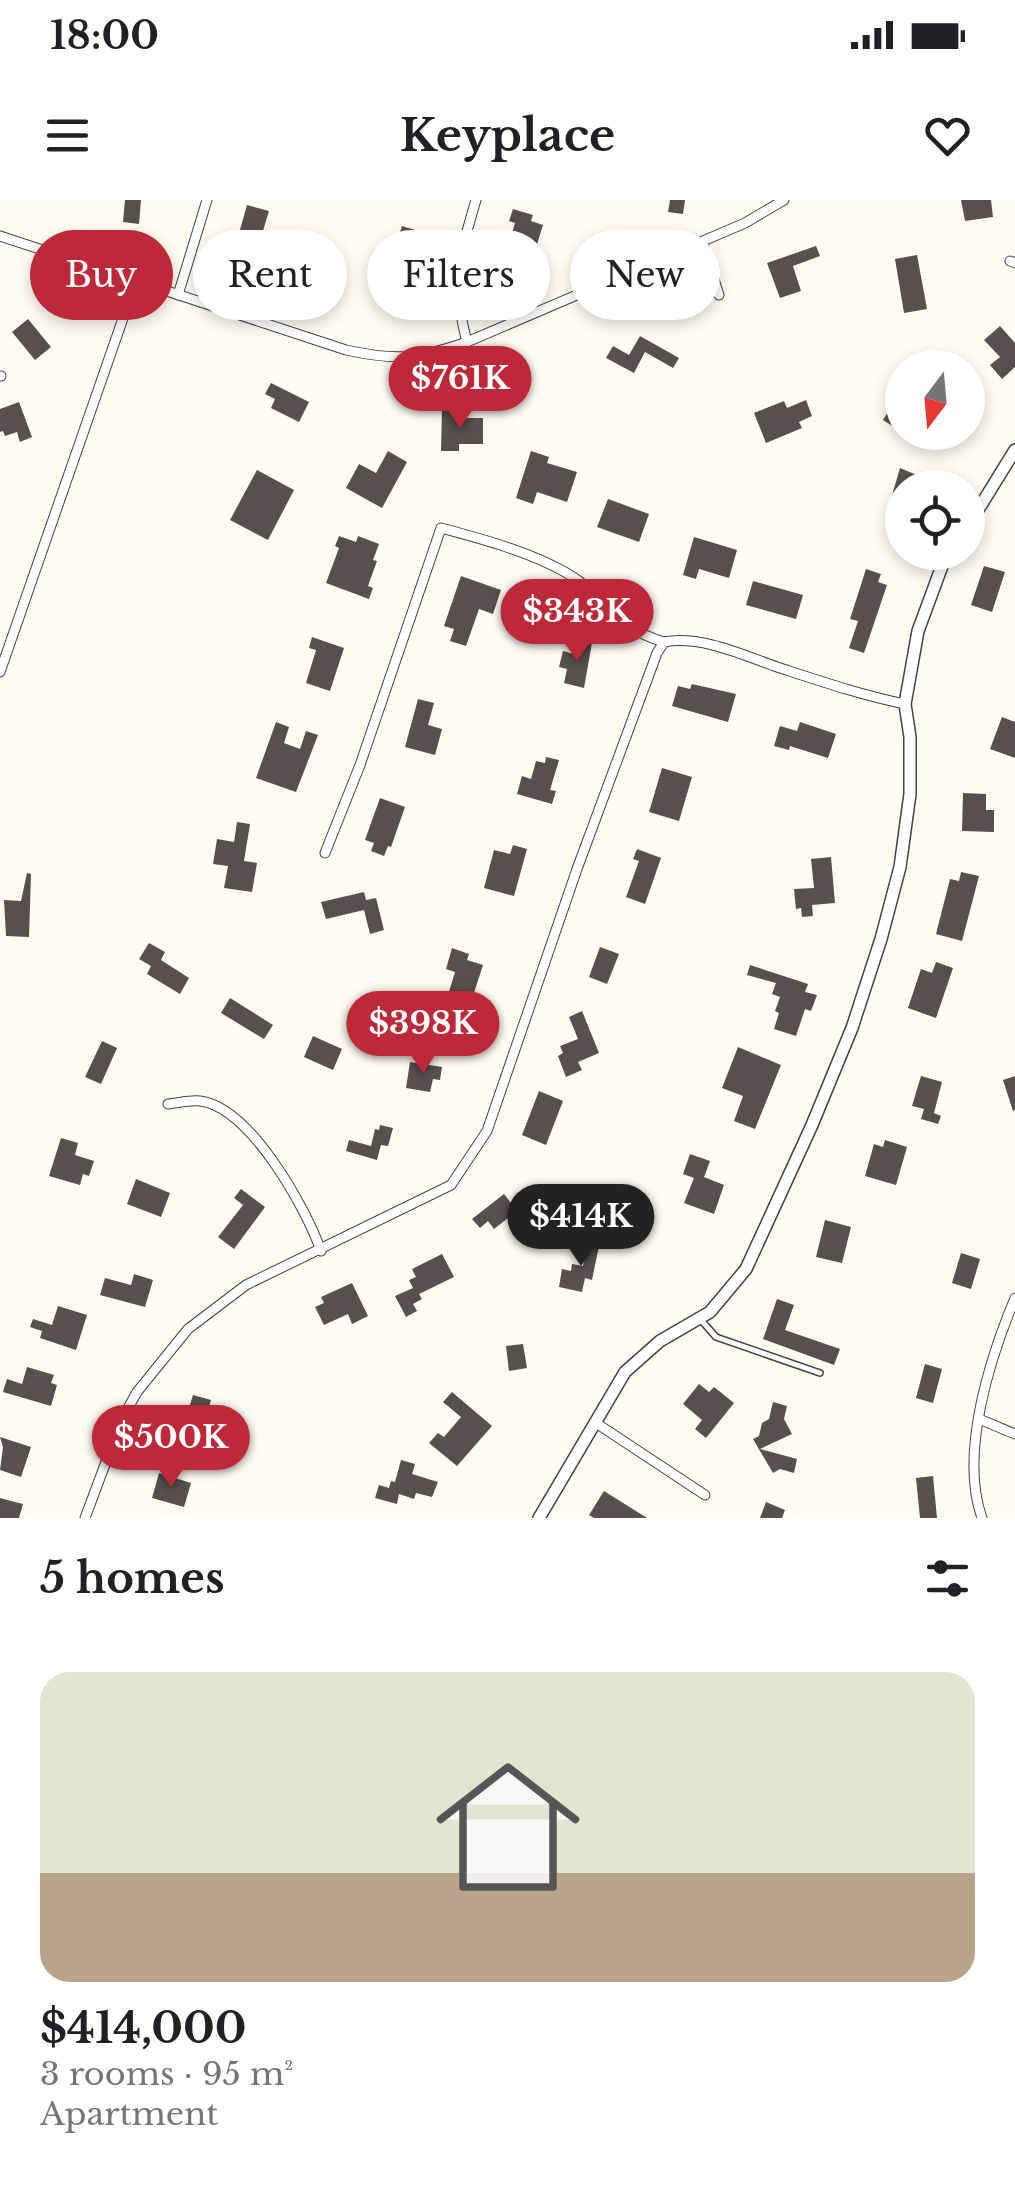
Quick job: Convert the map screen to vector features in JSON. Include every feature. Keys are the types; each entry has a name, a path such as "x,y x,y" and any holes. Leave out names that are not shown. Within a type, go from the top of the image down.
{"street":[{"path":"178,295 207,200"},
{"path":"467,342 457,301 457,266 476,200"},
{"path":"720,234 784,200"},
{"path":"0,236 30,246"},
{"path":"173,293 346,350 388,359 434,354 570,298"},
{"path":"0,672 122,320"},
{"path":"985,499 1015,450"},
{"path":"325,853 360,766 440,528 488,540 566,572 597,596 630,630 664,642 679,639 720,648 866,696 905,704"},
{"path":"539,1518 631,1366 660,1341 710,1312 746,1269 812,1125 852,1028 900,867 910,794 910,737 905,704 918,631 941,570"},
{"path":"85,1518 122,1419 137,1392 188,1329 246,1285 451,1185 486,1131 576,870 664,642"},
{"path":"168,1104 202,1101 241,1122 273,1161 310,1220 321,1251"},
{"path":"982,1518 971,1462 978,1419 1015,1298"},
{"path":"978,1419 1015,1434"},
{"path":"596,1423 705,1495"}],"lane":[{"path":"700,1318 707,1331 716,1337 820,1372"}],"building":[{"path":"125,200 141,200 139,224 123,222"},
{"path":"670,200 685,200 683,214 668,212"},
{"path":"961,200 991,200 993,217 965,221"},
{"path":"247,205 269,211 263,230 240,230"},
{"path":"513,209 533,215 531,221 543,225 541,230 513,230 515,223 509,221"},
{"path":"816,246 820,256 793,266 801,291 780,298 767,263"},
{"path":"917,255 927,309 904,313 895,259"},
{"path":"28,319 51,347 35,360 12,332"},
{"path":"1000,326 1015,343 1015,367 1002,379 990,365 1000,357 984,340"},
{"path":"640,336 679,358 673,368 645,352 634,373 606,358 613,346 629,355"},
{"path":"271,383 309,402 299,422 271,408 275,399 265,394"},
{"path":"806,400 812,416 799,422 802,428 766,443 754,413 784,401 787,408"},
{"path":"19,402 32,437 20,442 17,432 5,436 0,432 0,409"},
{"path":"442,407 453,407 453,418 483,418 483,444 459,444 459,451 441,451"},
{"path":"388,451 407,462 382,508 346,488 359,464 376,473"},
{"path":"531,451 549,457 547,463 577,472 567,502 537,492 533,504 516,498"},
{"path":"257,470 294,490 268,540 230,520"},
{"path":"608,499 649,514 639,542 597,527"},
{"path":"339,536 356,542 358,536 379,544 368,586 373,588 369,599 326,583 339,548 335,546"},
{"path":"694,537 737,550 729,578 699,569 696,579 683,575"},
{"path":"985,566 1005,572 992,612 971,605"},
{"path":"866,569 881,574 878,582 887,585 864,653 849,648 858,621 850,619"},
{"path":"461,576 501,590 493,614 479,609 466,646 450,641 454,629 444,626"},
{"path":"753,581 803,595 796,619 746,605"},
{"path":"312,637 344,648 330,691 306,683 316,650 309,648"},
{"path":"578,639 592,643 584,688 564,683 567,669 559,667 563,651 574,654"},
{"path":"692,684 736,694 728,722 672,706 678,686 690,689"},
{"path":"418,699 434,703 428,725 442,729 435,755 405,747"},
{"path":"1002,717 1015,722 1015,758 990,749"},
{"path":"276,722 289,727 284,743 300,749 306,731 318,735 296,792 256,778"},
{"path":"800,722 836,734 828,758 790,746 789,750 774,746 780,726 797,731"},
{"path":"546,757 559,760 550,790 556,791 552,804 517,794 522,776 531,779 536,761 545,763"},
{"path":"662,768 692,777 679,821 649,812"},
{"path":"963,793 986,794 986,810 994,810 994,832 962,831"},
{"path":"380,798 405,807 384,856 371,851 374,843 365,840"},
{"path":"237,822 250,824 244,861 257,863 252,892 224,888 228,866 213,864 217,839 234,842"},
{"path":"513,845 527,849 514,896 484,888 494,850 510,854"},
{"path":"637,849 661,858 645,904 626,897 639,861 633,859"},
{"path":"831,857 835,903 812,905 813,916 802,917 801,908 796,909 794,889 814,888 811,859"},
{"path":"961,872 979,876 962,941 936,934 950,879 959,881"},
{"path":"27,873 31,874 29,937 6,936 4,900 21,901"},
{"path":"364,892 366,900 376,898 384,930 370,934 364,910 326,919 321,902"},
{"path":"149,943 165,952 161,960 189,978 180,994 147,974 151,966 139,959"},
{"path":"600,947 619,954 607,984 589,977"},
{"path":"452,948 469,954 467,960 483,965 471,1002 448,995 455,972 446,969"},
{"path":"936,962 953,968 936,1018 908,1008 921,969 932,973"},
{"path":"750,965 808,984 805,992 817,995 811,1011 805,1009 796,1036 774,1029 780,997 772,994 776,983 747,975"},
{"path":"230,998 273,1025 264,1039 221,1013"},
{"path":"582,1011 599,1053 578,1062 582,1070 566,1077 558,1056 563,1053 560,1046 578,1039 569,1017"},
{"path":"313,1036 342,1049 333,1070 304,1057"},
{"path":"102,1041 117,1048 101,1084 85,1077"},
{"path":"738,1047 781,1065 755,1129 734,1121 743,1096 722,1088"},
{"path":"410,1062 442,1067 440,1080 433,1079 430,1092 406,1088"},
{"path":"921,1076 942,1082 934,1113 941,1116 938,1124 921,1119 924,1109 912,1106"},
{"path":"1015,1076 1015,1110 1013,1111 1003,1080"},
{"path":"539,1091 563,1101 546,1145 522,1135"},
{"path":"380,1125 393,1128 388,1146 381,1145 377,1160 346,1151 349,1140 371,1146 375,1129 379,1130"},
{"path":"61,1138 78,1143 75,1155 94,1161 89,1176 83,1174 80,1185 49,1176"},
{"path":"885,1140 907,1147 896,1185 865,1176 874,1144 883,1147"},
{"path":"690,1154 710,1161 704,1177 724,1185 714,1214 684,1203 694,1178 683,1174"},
{"path":"136,1179 170,1193 161,1217 127,1204"},
{"path":"241,1189 265,1207 234,1249 218,1237 243,1205 234,1198"},
{"path":"504,1194 517,1211 494,1229 488,1221 480,1228 472,1219"},
{"path":"825,1220 851,1227 842,1263 816,1257"},
{"path":"588,1239 600,1241 592,1280 585,1278 582,1292 559,1287 562,1269 571,1271 572,1264 583,1266"},
{"path":"961,1253 980,1259 971,1289 952,1283"},
{"path":"442,1254 454,1277 419,1294 422,1299 413,1304 417,1311 406,1317 395,1296 413,1288 409,1280 416,1277 412,1269"},
{"path":"134,1274 153,1280 145,1307 100,1295 105,1278 131,1285"},
{"path":"352,1283 368,1316 352,1324 348,1314 324,1325 315,1307 324,1303 321,1297"},
{"path":"777,1299 794,1305 785,1330 840,1349 834,1365 763,1339"},
{"path":"58,1306 87,1315 76,1350 40,1338 42,1331 30,1327 33,1319 52,1325"},
{"path":"523,1344 527,1368 509,1371 506,1346"},
{"path":"925,1364 942,1369 933,1403 916,1398"},
{"path":"27,1367 54,1375 51,1383 57,1385 51,1406 3,1392 7,1379 22,1384"},
{"path":"699,1384 709,1392 714,1387 734,1403 706,1438 695,1429 702,1420 683,1404"},
{"path":"452,1392 492,1426 457,1466 429,1443 438,1433 444,1437 461,1417 443,1402"},
{"path":"193,1395 211,1400 203,1427 185,1421"},
{"path":"773,1402 787,1406 784,1419 792,1434 760,1449 797,1459 794,1473 780,1469 773,1473 753,1439 769,1419"},
{"path":"0,1437 31,1447 21,1477 0,1470"},
{"path":"401,1460 415,1464 412,1474 438,1482 432,1497 416,1493 414,1499 399,1494 397,1504 375,1498 379,1485 389,1488 391,1481 395,1482"},
{"path":"159,1473 191,1483 184,1507 152,1498"},
{"path":"933,1476 937,1518 920,1518 916,1478"},
{"path":"604,1491 647,1518 589,1515"},
{"path":"0,1498 23,1504 19,1518 0,1518"},
{"path":"766,1502 785,1510 782,1518 760,1518"}]}
